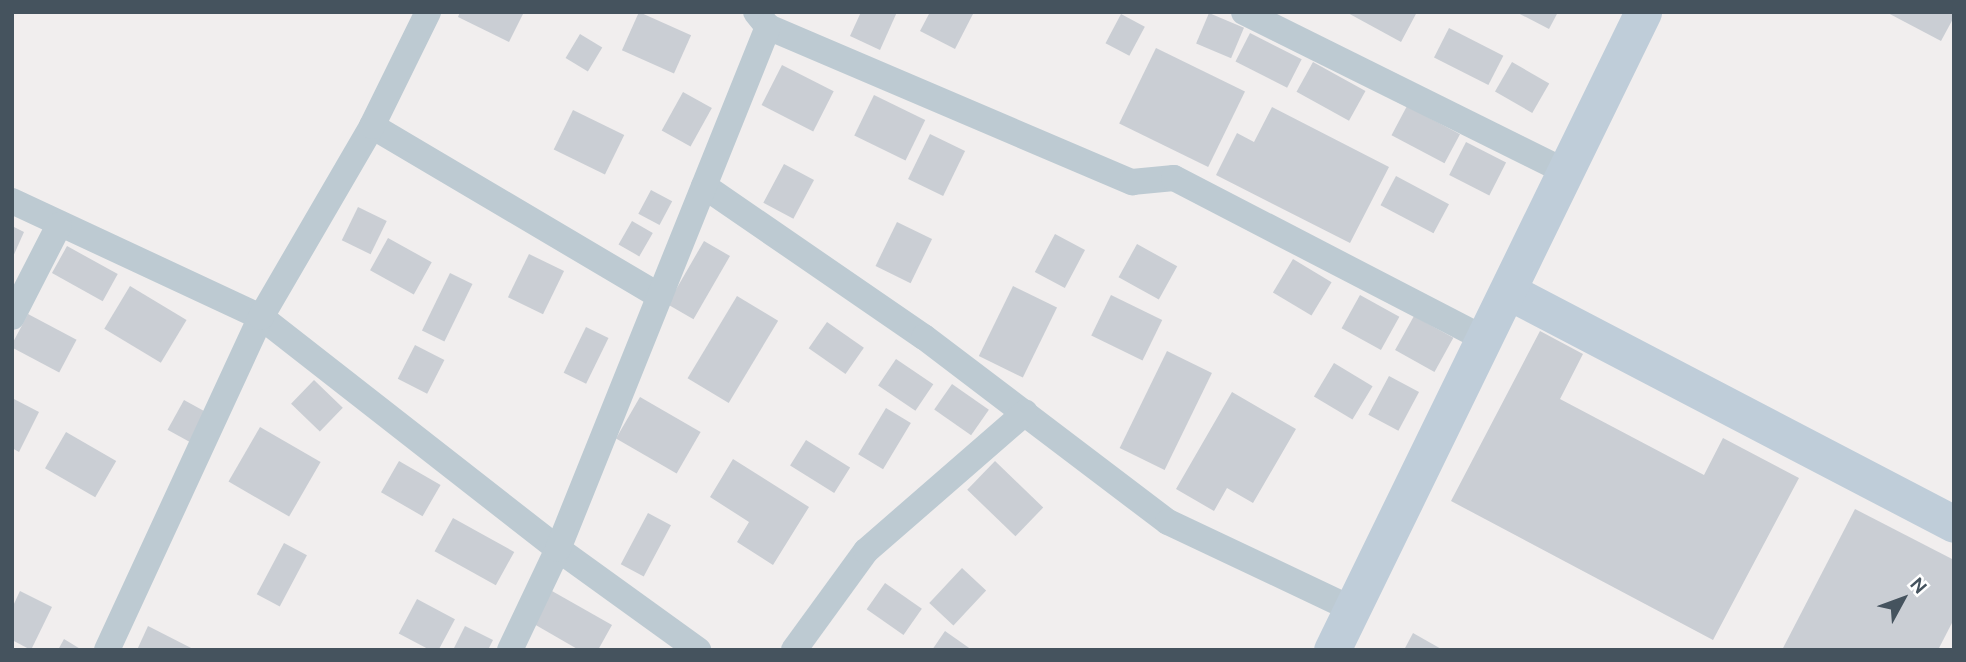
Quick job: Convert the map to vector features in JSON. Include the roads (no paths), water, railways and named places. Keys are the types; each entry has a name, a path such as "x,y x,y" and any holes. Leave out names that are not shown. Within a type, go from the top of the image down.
{"street":[{"path":"107,650 261,317 372,126 428,12"},
{"path":"1244,12 1565,171"},
{"path":"1332,650 1643,12"},
{"path":"510,650 558,549 704,186 762,20 1132,182 1174,178 1485,339"},
{"path":"372,126 660,296"},
{"path":"704,186 1025,414 1168,522 1352,609"},
{"path":"12,201 58,225 261,317 558,549 698,650"},
{"path":"12,317 58,225"},
{"path":"1508,291 1954,524"},
{"path":"794,650 866,551 1025,414"}]}
